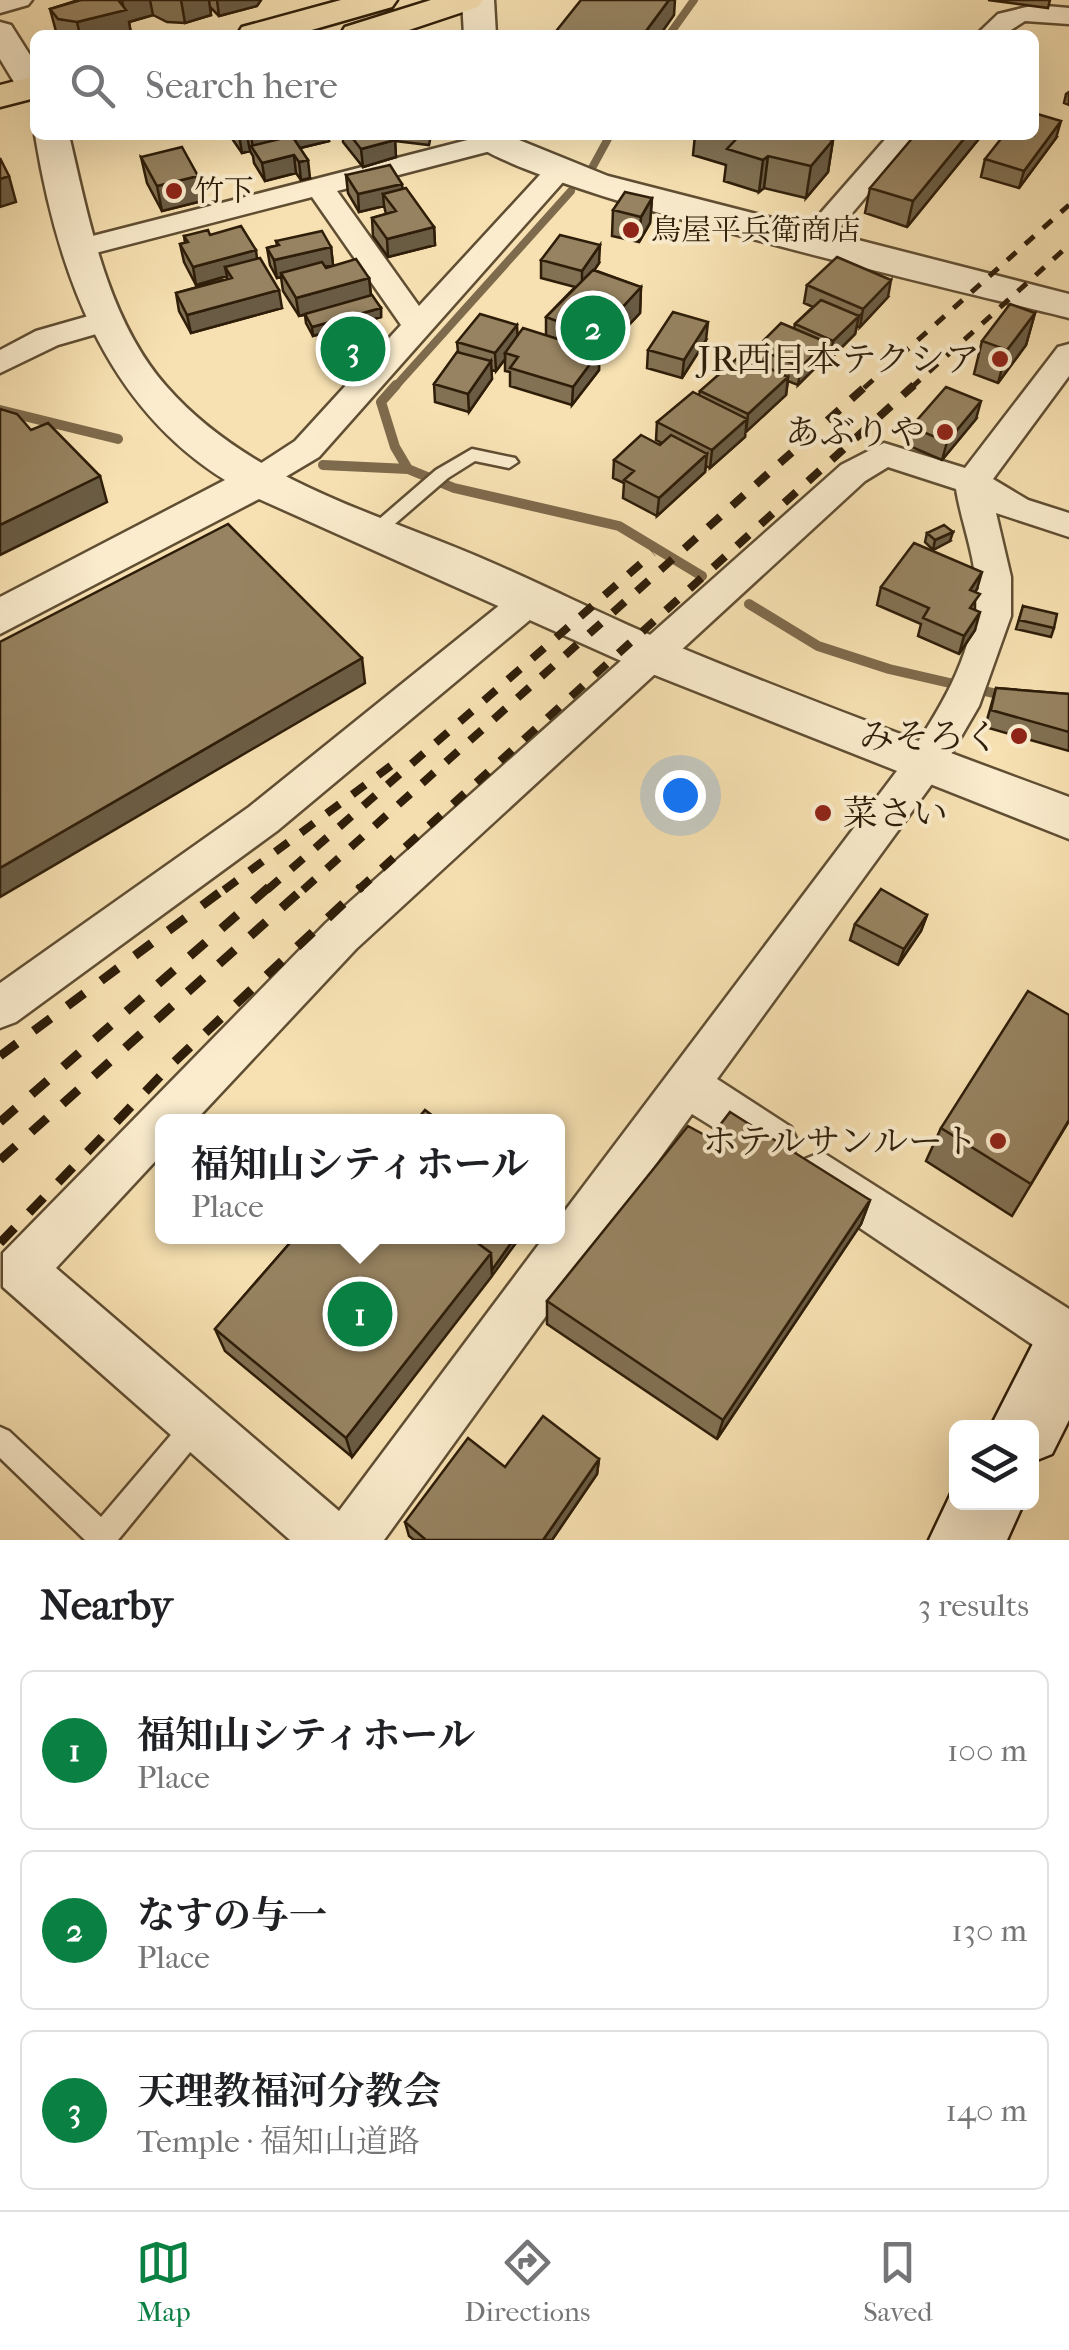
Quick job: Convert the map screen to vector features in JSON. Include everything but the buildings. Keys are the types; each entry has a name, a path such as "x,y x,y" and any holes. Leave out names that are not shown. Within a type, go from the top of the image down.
{"highway":[{"path":"272,30 380,0"},
{"path":"373,30 466,0"},
{"path":"0,96 30,89"},
{"path":"0,126 30,119"}],"main road":[{"path":"1030,1420 1069,1347"},
{"path":"967,1540 982,1510"}],"street":[{"path":"0,5 20,0"},
{"path":"478,0 480,30"},
{"path":"993,30 1004,18 1020,11 1069,16"},
{"path":"0,32 30,80"},
{"path":"53,140 80,248 106,321 149,394 193,438 255,482 376,531 652,655 1069,818"},
{"path":"80,248 322,189 484,140"},
{"path":"489,140 558,172 1069,306"},
{"path":"816,238 900,140"},
{"path":"0,618 255,482 307,449 558,172"},
{"path":"322,189 419,328"},
{"path":"0,364 47,338 106,321"},
{"path":"351,1540 890,808 928,765 988,638 994,586 972,482 1069,354"},
{"path":"171,1114 341,936 854,473 884,454 972,482 1016,509 1069,525"},
{"path":"0,1008 262,819 530,600"},
{"path":"688,1085 1069,1339"},
{"path":"155,1129 11,1260 331,1540"}],"lane":[{"path":"376,531 442,474 472,455 509,462"},
{"path":"0,1440 100,1538 197,1423"}],"waterway":[{"path":"673,30 694,0"},
{"path":"592,168 607,140"},
{"path":"394,388 571,191"},
{"path":"396,385 381,402 395,447 408,469"},
{"path":"0,410 118,439"},
{"path":"323,465 408,469"},
{"path":"408,469 454,488 619,526 702,576"},
{"path":"749,604 818,646 889,669 1006,696"}],"railway":[{"path":"864,388 1069,205"},
{"path":"911,388 1069,245"},
{"path":"303,890 867,385"},
{"path":"358,890 914,385"},
{"path":"267,890 653,553"},
{"path":"224,890 400,759"},
{"path":"0,1056 227,887"},
{"path":"0,1122 269,887"},
{"path":"0,1160 305,887"},
{"path":"0,1243 172,1064 361,887"}],"place":[{"name":"竹下","path":"174,191"},
{"name":"鳥屋平兵衛商店","path":"631,230"},
{"name":"なすの与一","path":"593,328"},
{"name":"天理教福河分教会","path":"353,349"},
{"name":"JR西日本テクシア","path":"1000,359"},
{"name":"あぶりや","path":"945,432"},
{"name":"みそろく","path":"1019,736"},
{"name":"菜さい","path":"823,813"},
{"name":"ホテルサンルート","path":"998,1141"},
{"name":"福知山シティホール","path":"360,1314"}]}
